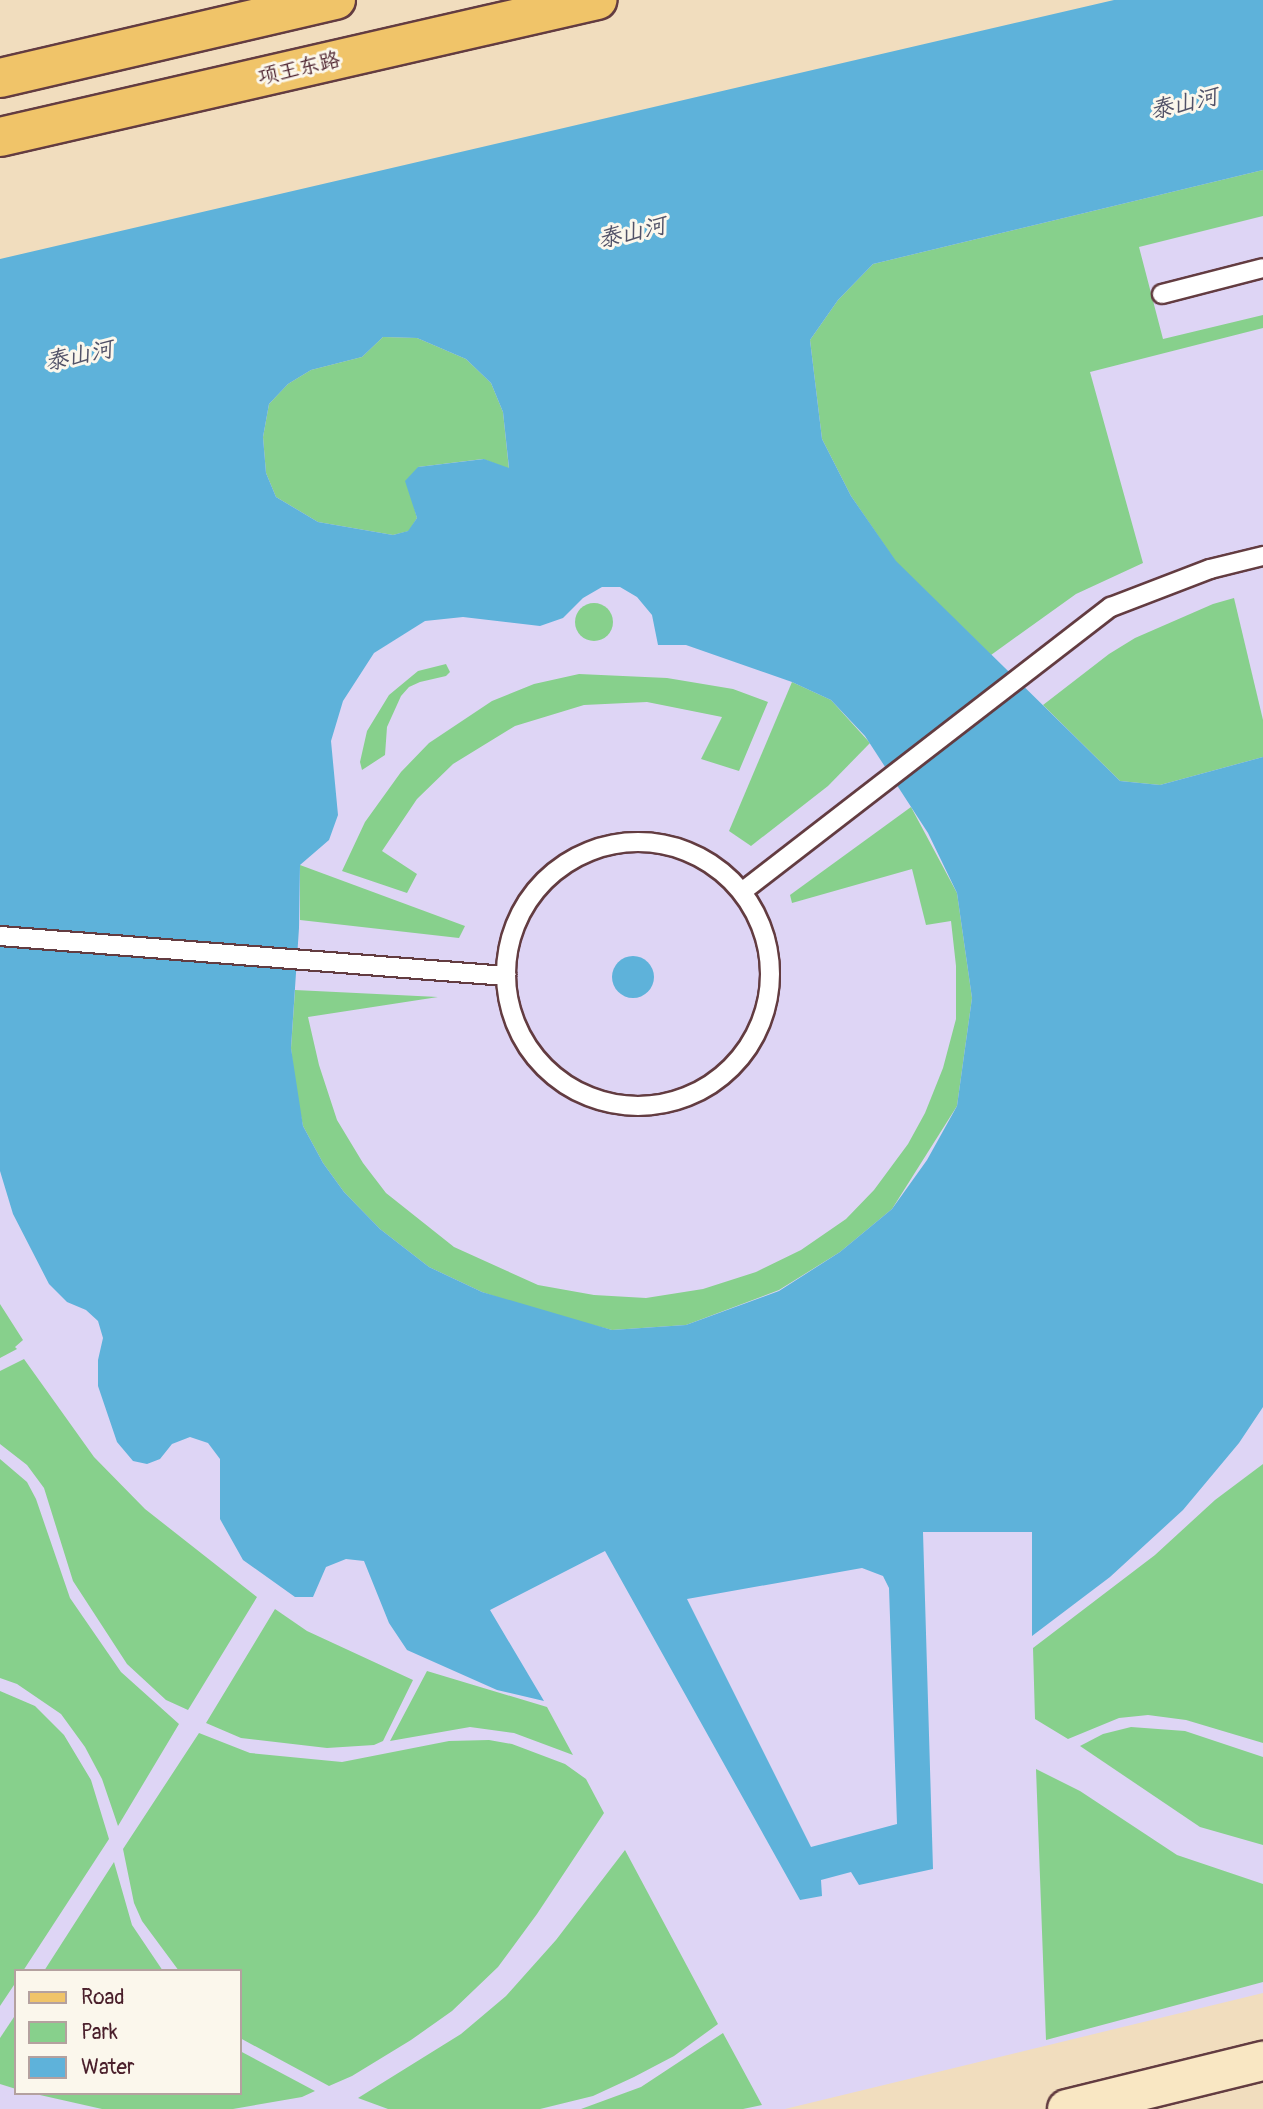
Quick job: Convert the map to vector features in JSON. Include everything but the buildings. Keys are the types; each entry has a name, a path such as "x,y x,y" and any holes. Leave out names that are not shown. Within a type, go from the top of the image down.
{"main road":[{"path":"0,78 336,0"},
{"name":"项王东路","path":"0,137 597,0"},
{"path":"1066,2109 1263,2061"}],"lane":[{"path":"1161,294 1263,268"},
{"path":"743,891 1111,607 1210,569 1263,556"},
{"path":"624,841 668,844 710,861 743,891 764,929 772,971 765,1014 745,1053 738,1060 714,1083 675,1102 632,1107 590,1098 552,1076 524,1044 508,1003 506,976 505,959 518,916 544,880 580,854 624,841"},
{"path":"0,936 506,976"}],"shaded area":[{"path":"1263,170 1263,1993 785,2109 0,2109 0,467 269,404 288,384"}],"green space":[{"path":"1263,170 1263,216 1139,247 1163,339 1263,315 1263,328 1090,372 1143,563 1076,594 991,655 896,562 851,496 822,439 810,340 838,300 873,264"},
{"path":"383,337 417,338 466,359 491,383 503,412 509,469 483,459 418,467 413,503 417,518 409,531 393,535 318,522 276,497 266,473 263,437 269,404 288,384 311,370 362,357"},
{"path":"1234,598 1263,720 1263,757 1160,785 1120,781 1043,705 1109,654 1135,638 1213,604"},
{"path":"594,603 608,608 613,622 608,636 594,641 580,636 575,622 580,608"},
{"path":"446,664 450,672 446,676 420,682 409,687 401,696 387,727 385,755 362,770 360,762 367,731 389,695 418,671"},
{"path":"579,674 667,678 733,689 768,702 739,771 701,759 722,717 647,702 584,705 515,726 453,764 417,799 382,851 417,874 407,893 342,871 365,822 401,772 429,743 492,701 534,684"},
{"path":"792,682 831,700 870,743 828,786 751,846 729,831"},
{"path":"911,807 957,893 972,998 957,1106 892,1209 840,1252 779,1290 686,1325 612,1330 535,1310 482,1292 429,1267 380,1229 344,1192 323,1163 303,1126 295,1087 291,1048 295,990 438,997 308,1017 319,1065 337,1120 363,1163 386,1193 454,1247 538,1285 594,1295 646,1298 703,1289 756,1272 801,1250 846,1219 874,1190 908,1144 925,1113 943,1068 956,1019 956,966 951,921 926,925 912,869 792,903 790,895"},
{"path":"300,865 465,926 459,938 300,920"},
{"path":"0,1304 23,1340 15,1347 17,1349 0,1358"},
{"path":"24,1359 94,1457 145,1509 257,1597 188,1710 166,1700 127,1664 73,1581 44,1488 27,1465 0,1444 0,1371"},
{"path":"0,1459 27,1482 36,1499 70,1598 121,1672 179,1724 118,1826 102,1779 85,1747 61,1714 17,1684 0,1678"},
{"path":"1263,1464 1263,1743 1186,1720 1148,1715 1119,1718 1068,1739 1035,1719 1033,1648 1155,1555 1215,1500"},
{"path":"275,1609 307,1631 413,1680 383,1741 374,1745 327,1748 241,1738 206,1723"},
{"path":"427,1671 547,1707 573,1755 514,1733 470,1727 390,1741"},
{"path":"0,1691 35,1706 64,1735 91,1780 109,1839 24,1969 14,1969 14,1985 0,2006"},
{"path":"1131,1727 1185,1731 1263,1757 1263,1845 1200,1827 1080,1746 1103,1734"},
{"path":"199,1733 250,1753 342,1762 449,1741 489,1740 512,1744 565,1764 586,1779 604,1813 498,1967 452,2011 411,2040 352,2076 329,2086 242,2039 242,1969 178,1969 142,1921 134,1903 123,1849"},
{"path":"1036,1769 1080,1791 1177,1855 1263,1884 1263,1982 1046,2040"},
{"path":"625,1850 718,2024 674,2056 634,2077 593,2096 540,2109 388,2109 358,2098 461,2034 506,1996 556,1940"},
{"path":"114,1862 132,1925 162,1969 45,1969"},
{"path":"14,2017 14,2088 0,2084 0,2038"},
{"path":"723,2033 762,2105 743,2109 581,2109 641,2087"},
{"path":"242,2052 315,2091 302,2097 233,2109 102,2109 40,2095 242,2095"}],"water":[{"name":"泰山河","path":"1114,0 1263,0 1263,170 873,264 838,300 810,340 822,439 851,496 896,561 1120,781 1160,785 1263,757 1263,1407 1239,1443 1183,1510 1110,1577 1032,1636 1032,1532 923,1532 933,1869 859,1885 851,1872 821,1880 822,1896 800,1900 605,1551 490,1610 544,1701 497,1690 407,1650 389,1623 364,1561 346,1559 326,1567 313,1597 295,1597 243,1560 220,1519 220,1459 208,1443 190,1437 172,1444 160,1459 147,1464 133,1461 117,1442 98,1386 98,1360 103,1338 98,1321 86,1310 67,1302 49,1284 13,1214 0,1171 0,259","holes":["383,337 417,338 466,359 491,383 503,412 509,468 484,459 418,467 405,481 417,518 408,531 393,535 318,522 276,497 266,473 263,437 269,404 288,384 311,370 362,357","602,587 620,587 637,597 652,615 658,645 686,645 792,682 831,700 865,736 928,833 957,893 972,998 957,1106 927,1160 892,1209 840,1252 779,1291 686,1325 612,1330 482,1292 429,1267 380,1229 344,1192 323,1163 303,1126 291,1048 300,865 329,840 338,815 331,741 343,701 374,653 425,621 463,617 540,626 563,618 583,598","862,1568 883,1576 889,1588 897,1824 811,1847 687,1599"]},
{"path":"633,956 648,962 654,977 648,992 633,998 618,992 612,977 618,962"}]}
